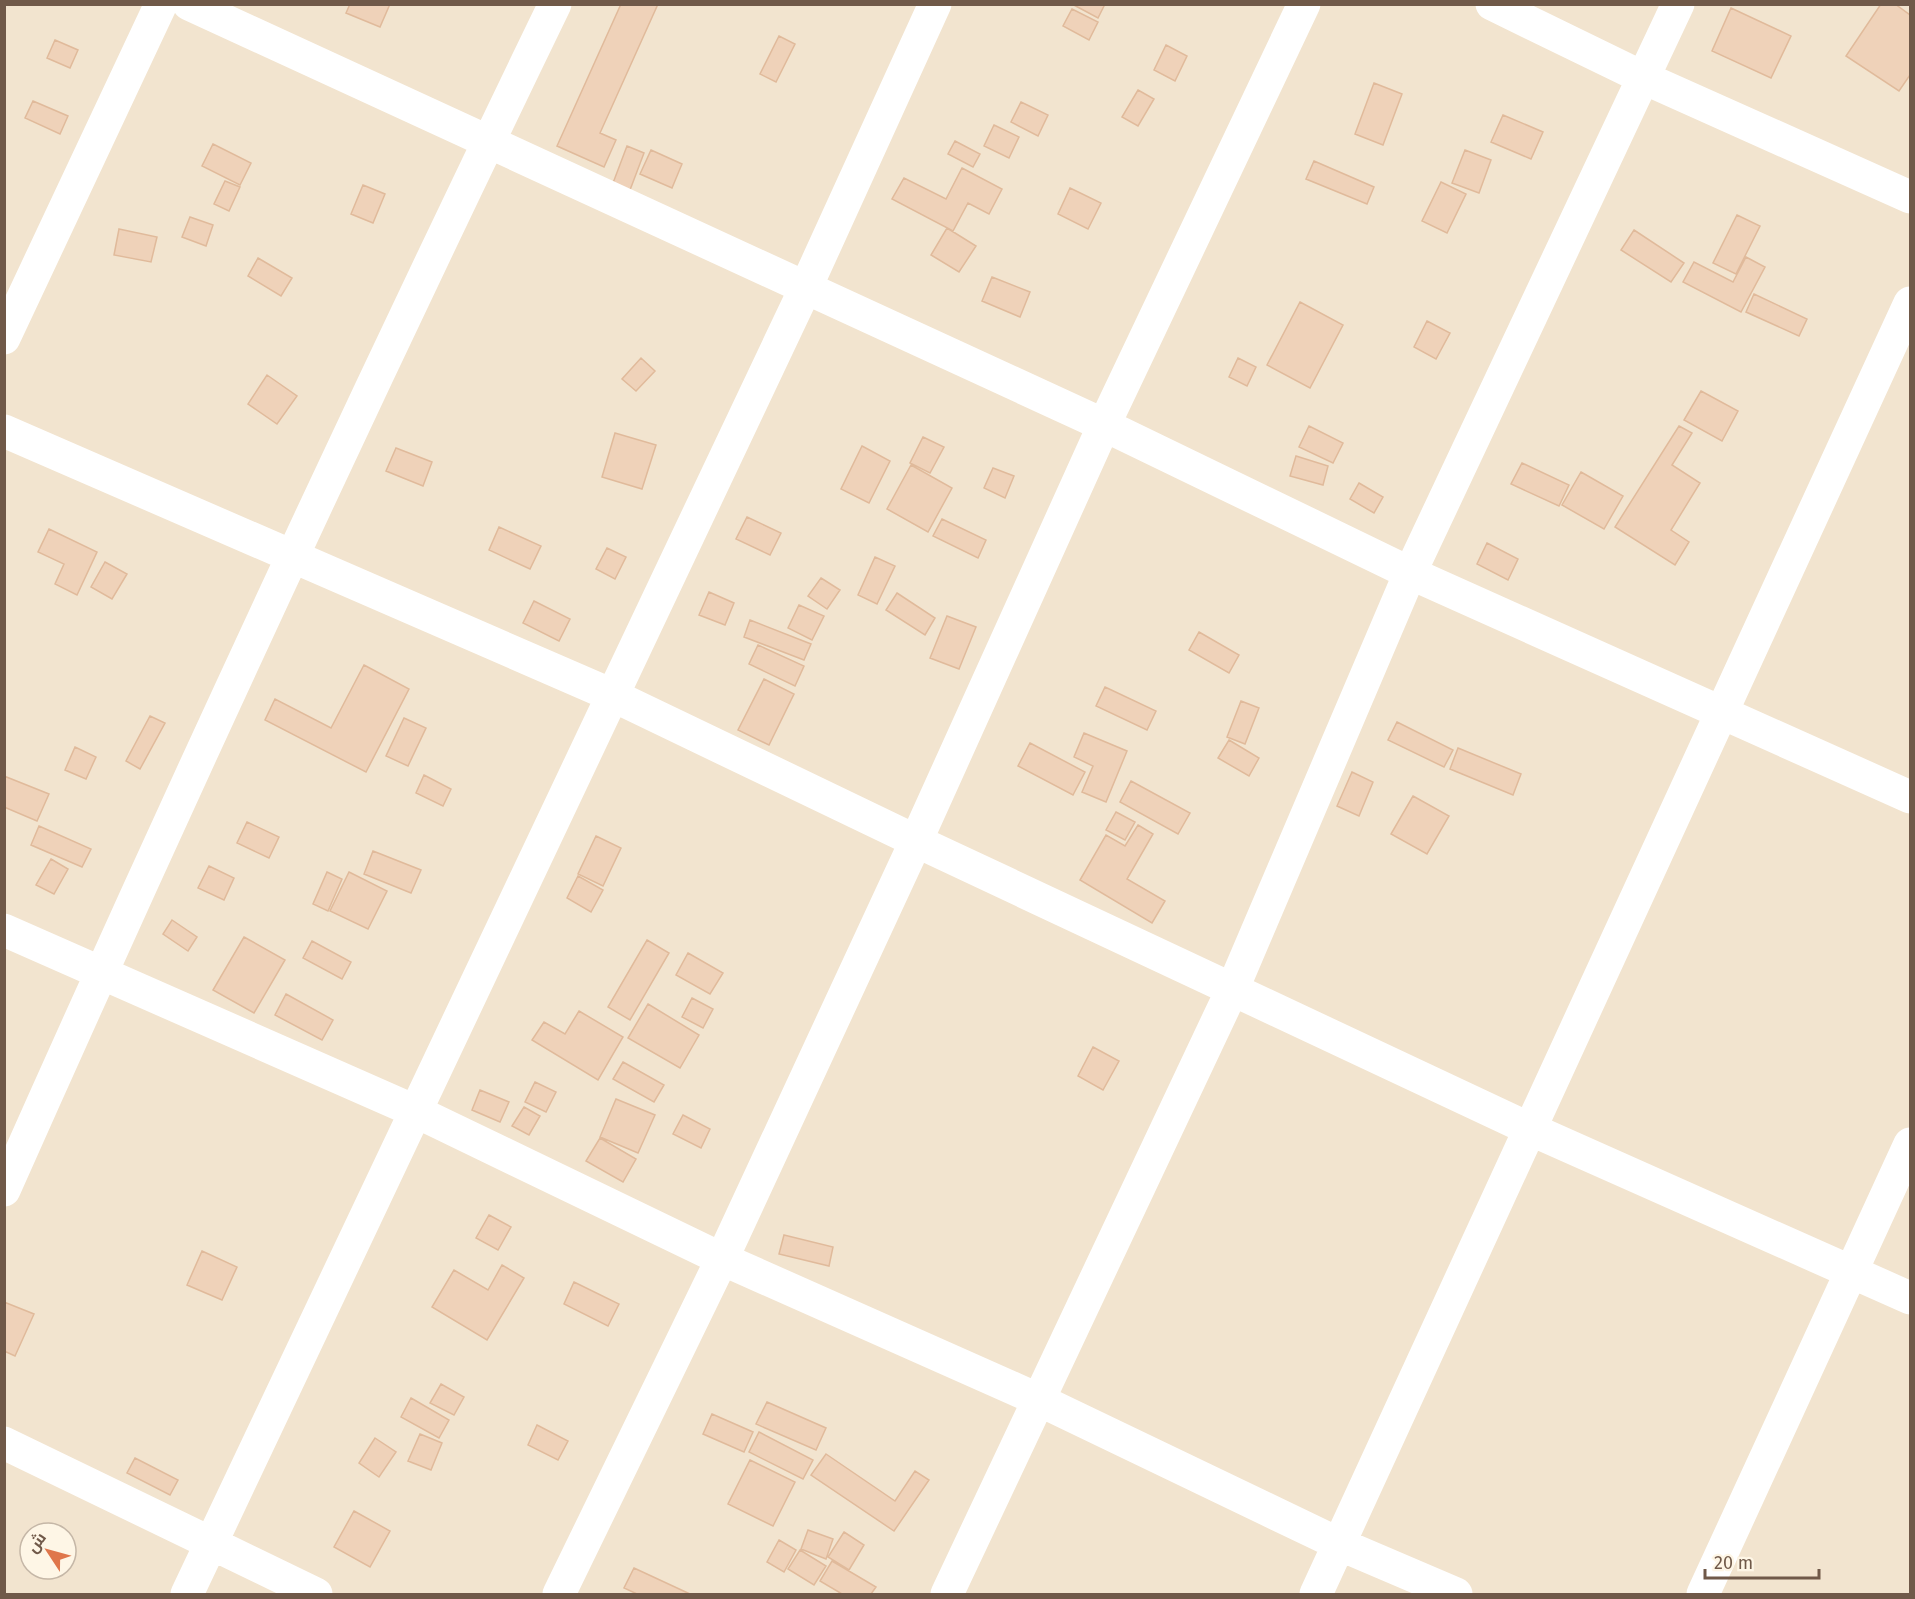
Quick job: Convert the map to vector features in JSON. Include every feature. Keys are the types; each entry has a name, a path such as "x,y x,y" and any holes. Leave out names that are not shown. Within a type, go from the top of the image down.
{"street":[{"path":"4,338 161,4"},
{"path":"189,4 1104,425 1410,573 1911,797"},
{"path":"4,1190 100,975 293,557 555,4"},
{"path":"187,1594 614,696 806,287 935,4"},
{"path":"560,1594 722,1259 916,841 1104,425 1304,4"},
{"path":"1492,4 1644,78 1911,197"},
{"path":"947,1594 1037,1399 1233,988 1410,573 1678,4"},
{"path":"1316,1594 1911,303"},
{"path":"4,431 614,696 916,841 1530,1129 1911,1298"},
{"path":"4,930 100,975 417,1112 722,1259 1037,1399 1339,1544 1456,1594"},
{"path":"1703,1594 1854,1272 1911,1144"},
{"path":"4,1443 316,1594"}],"shaded area":[{"path":"5,5 1910,5 1910,1594 5,1594"}],"building":[{"path":"350,4 390,4 380,27 346,13"},
{"path":"621,4 658,4 600,133 616,140 604,167 557,146"},
{"path":"1072,4 1105,4 1098,18"},
{"path":"1881,4 1895,4 1910,15 1910,75 1899,91 1846,56"},
{"path":"1731,8 1791,36 1771,78 1712,51"},
{"path":"1072,9 1098,22 1089,40 1063,26"},
{"path":"779,36 795,44 776,82 760,74"},
{"path":"55,40 78,50 70,68 47,58"},
{"path":"1166,45 1187,56 1175,81 1154,70"},
{"path":"1374,83 1402,94 1383,145 1355,134"},
{"path":"1138,90 1154,99 1138,126 1122,117"},
{"path":"33,101 68,116 60,134 25,118"},
{"path":"1021,102 1048,115 1038,136 1011,122"},
{"path":"1503,115 1543,132 1531,159 1491,142"},
{"path":"994,125 1019,137 1009,158 984,146"},
{"path":"955,141 980,154 973,167 948,154"},
{"path":"213,144 251,163 240,185 202,166"},
{"path":"627,146 644,153 630,190 613,183"},
{"path":"651,150 682,164 672,188 640,174"},
{"path":"1465,150 1491,160 1479,193 1452,183"},
{"path":"1314,161 1374,187 1367,204 1306,179"},
{"path":"962,168 1002,189 989,214 968,203 953,231 892,199 904,178 946,199"},
{"path":"225,181 240,187 229,211 214,204"},
{"path":"1441,182 1466,194 1447,233 1422,221"},
{"path":"363,185 385,194 373,223 351,214"},
{"path":"1070,188 1101,203 1088,229 1058,214"},
{"path":"1737,215 1760,226 1736,274 1713,263"},
{"path":"190,217 213,225 206,246 182,237"},
{"path":"947,228 976,246 959,272 931,255"},
{"path":"119,229 157,237 151,262 114,255"},
{"path":"1634,230 1684,263 1671,282 1621,250"},
{"path":"1746,257 1765,267 1741,312 1683,282 1694,262 1733,282"},
{"path":"258,258 292,278 281,296 248,276"},
{"path":"992,277 1030,292 1020,317 982,301"},
{"path":"1754,294 1807,319 1799,336 1746,312"},
{"path":"1300,302 1343,325 1310,388 1267,365"},
{"path":"1427,321 1450,333 1436,359 1414,347"},
{"path":"641,358 655,371 636,391 622,379"},
{"path":"1238,358 1256,367 1247,386 1229,377"},
{"path":"267,375 297,396 277,424 248,404"},
{"path":"1701,391 1738,411 1722,441 1684,420"},
{"path":"1309,426 1343,443 1333,463 1299,447"},
{"path":"1679,426 1692,433 1672,465 1700,483 1671,530 1689,542 1675,565 1615,527"},
{"path":"615,433 656,445 642,489 602,477"},
{"path":"923,437 944,447 930,473 910,463"},
{"path":"862,446 890,461 869,503 841,489"},
{"path":"396,448 432,462 423,486 386,471"},
{"path":"1296,456 1328,466 1323,485 1290,476"},
{"path":"1522,463 1569,485 1559,506 1511,484"},
{"path":"911,465 952,488 928,532 887,509"},
{"path":"993,468 1014,476 1005,498 984,488"},
{"path":"1581,472 1623,496 1604,529 1562,505"},
{"path":"1359,483 1383,497 1374,513 1350,499"},
{"path":"747,517 781,533 770,555 736,539"},
{"path":"942,519 986,540 978,558 933,536"},
{"path":"499,527 541,546 530,569 489,550"},
{"path":"49,529 97,552 77,595 55,584 64,564 38,552"},
{"path":"1487,543 1518,559 1508,580 1477,564"},
{"path":"607,548 626,557 615,579 596,569"},
{"path":"875,557 895,566 877,604 858,595"},
{"path":"105,562 127,574 112,599 91,587"},
{"path":"821,578 840,590 827,609 808,596"},
{"path":"709,592 734,603 725,625 699,615"},
{"path":"897,593 935,618 925,635 886,610"},
{"path":"534,601 570,619 559,641 523,623"},
{"path":"799,605 824,616 812,640 788,628"},
{"path":"947,616 976,627 959,669 930,658"},
{"path":"750,620 811,644 804,660 744,637"},
{"path":"1199,632 1239,655 1229,673 1189,650"},
{"path":"758,645 804,666 795,686 749,664"},
{"path":"364,665 409,689 366,772 265,720 275,699 331,728"},
{"path":"764,679 794,694 769,745 738,730"},
{"path":"1105,687 1156,711 1147,730 1096,706"},
{"path":"1241,701 1259,708 1245,744 1227,737"},
{"path":"150,716 165,723 140,769 126,761"},
{"path":"404,718 426,728 408,766 386,756"},
{"path":"1397,722 1453,750 1444,767 1388,740"},
{"path":"1084,733 1127,751 1106,802 1082,792 1093,766 1074,757"},
{"path":"1229,740 1259,758 1249,776 1218,758"},
{"path":"1030,743 1085,772 1073,795 1018,766"},
{"path":"75,747 96,757 86,779 65,770"},
{"path":"1458,748 1521,774 1513,795 1450,769"},
{"path":"1352,772 1373,782 1359,816 1337,806"},
{"path":"424,775 451,789 443,806 416,793"},
{"path":"4,776 49,794 37,821 4,807"},
{"path":"1131,781 1190,813 1178,834 1120,802"},
{"path":"1413,796 1449,816 1427,854 1391,834"},
{"path":"1116,812 1135,822 1125,840 1106,830"},
{"path":"247,822 279,837 269,858 237,843"},
{"path":"1138,825 1153,834 1127,879 1165,901 1152,923 1080,880 1106,835 1125,846"},
{"path":"39,826 91,849 82,867 31,845"},
{"path":"596,836 621,848 603,886 578,874"},
{"path":"373,851 421,870 411,893 364,874"},
{"path":"51,859 68,869 54,894 36,885"},
{"path":"209,866 234,878 224,900 198,888"},
{"path":"327,872 342,879 328,911 313,904"},
{"path":"349,872 387,891 368,929 330,911"},
{"path":"578,876 603,890 591,912 567,898"},
{"path":"172,920 197,937 188,951 163,934"},
{"path":"244,937 285,960 254,1013 213,990"},
{"path":"647,940 669,953 630,1020 608,1007"},
{"path":"312,941 351,962 342,979 303,958"},
{"path":"688,953 723,973 710,994 676,975"},
{"path":"286,994 333,1020 322,1040 275,1015"},
{"path":"692,998 713,1009 703,1028 682,1017"},
{"path":"648,1004 699,1035 680,1068 628,1038"},
{"path":"579,1011 623,1037 598,1080 532,1040 544,1022 565,1034"},
{"path":"1093,1047 1119,1061 1103,1090 1078,1076"},
{"path":"623,1062 664,1085 654,1102 613,1079"},
{"path":"535,1082 556,1092 546,1112 525,1102"},
{"path":"480,1090 509,1102 500,1122 472,1110"},
{"path":"616,1099 655,1115 638,1153 600,1137"},
{"path":"524,1107 540,1116 529,1135 512,1126"},
{"path":"683,1115 710,1129 701,1148 673,1134"},
{"path":"600,1138 636,1159 623,1182 586,1161"},
{"path":"489,1215 511,1227 498,1250 476,1238"},
{"path":"784,1235 833,1247 829,1266 779,1254"},
{"path":"202,1251 237,1267 222,1300 187,1285"},
{"path":"502,1265 524,1278 487,1340 432,1307 454,1270 488,1290"},
{"path":"574,1282 619,1304 608,1326 564,1304"},
{"path":"4,1302 34,1314 15,1356 4,1351"},
{"path":"441,1384 464,1397 454,1415 430,1403"},
{"path":"411,1398 449,1420 439,1438 401,1417"},
{"path":"767,1402 826,1428 816,1450 756,1424"},
{"path":"712,1414 753,1432 744,1452 703,1434"},
{"path":"537,1425 568,1441 558,1460 528,1445"},
{"path":"759,1432 813,1460 803,1479 749,1452"},
{"path":"420,1434 442,1443 431,1470 408,1461"},
{"path":"375,1438 396,1452 379,1477 359,1463"},
{"path":"826,1454 895,1501 915,1471 929,1480 894,1531 811,1475"},
{"path":"135,1458 178,1480 170,1495 127,1473"},
{"path":"750,1460 795,1482 773,1526 728,1504"},
{"path":"354,1511 390,1531 370,1567 334,1547"},
{"path":"808,1530 833,1539 826,1559 801,1549"},
{"path":"844,1532 864,1545 849,1570 828,1557"},
{"path":"779,1540 796,1550 784,1572 767,1562"},
{"path":"800,1550 826,1566 814,1585 788,1569"},
{"path":"832,1561 876,1587 871,1594 842,1594 820,1581"},
{"path":"634,1568 690,1594 637,1594 624,1588"}]}
